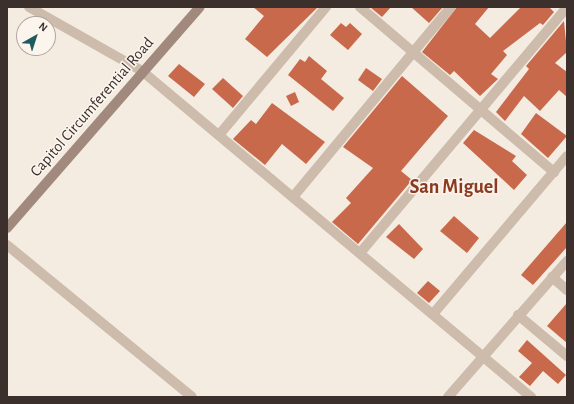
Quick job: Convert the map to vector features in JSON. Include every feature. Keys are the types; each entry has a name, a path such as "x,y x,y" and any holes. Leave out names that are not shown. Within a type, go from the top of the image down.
{"main road":[{"name":"Capitol Circumferential Road","path":"7,228 142,71 200,7"}],"street":[{"path":"29,7 142,71 531,397"},
{"path":"219,135 326,7"},
{"path":"360,7 554,172"},
{"path":"293,197 451,7"},
{"path":"360,253 567,7"},
{"path":"433,314 567,156"},
{"path":"7,245 192,397"},
{"path":"448,397 518,315 567,261"},
{"path":"552,278 567,290"},
{"path":"518,315 567,356"}],"building":[{"path":"253,7 318,7 267,57 245,39 264,16"},
{"path":"370,7 391,7 382,17"},
{"path":"411,7 443,7 429,23"},
{"path":"457,7 489,7 475,24 490,38 521,7 549,7 554,12 543,25 540,23 503,51 507,55 491,74 498,79 480,96 454,71 450,75 422,52"},
{"path":"564,21 567,52 555,63 567,72 567,97 559,90 540,111 524,96 505,121 496,112 529,69 526,66"},
{"path":"341,23 346,27 350,23 362,34 348,50 330,35"},
{"path":"309,56 327,71 321,79 344,98 333,111 288,75 300,59 305,62"},
{"path":"179,64 205,84 194,97 168,76"},
{"path":"366,68 382,79 373,91 358,80"},
{"path":"402,76 448,116 401,171 412,180 358,244 332,222 351,203 346,198 373,168 343,147"},
{"path":"223,78 243,96 233,108 212,89"},
{"path":"295,92 299,102 291,106 286,96"},
{"path":"272,103 325,142 306,164 282,144 265,165 233,139 251,120 256,124"},
{"path":"536,113 567,136 548,158 521,134"},
{"path":"474,130 516,156 512,161 527,175 514,190 463,143"},
{"path":"454,216 479,238 467,253 440,231"},
{"path":"567,222 567,247 533,285 521,275"},
{"path":"399,224 423,249 414,259 386,237"},
{"path":"428,281 440,291 429,303 417,293"},
{"path":"567,303 567,343 547,326"},
{"path":"527,340 566,375 558,384 543,371 530,386 519,377 532,363 518,351"}],"district":[{"name":"San Miguel","path":"454,187"}]}
